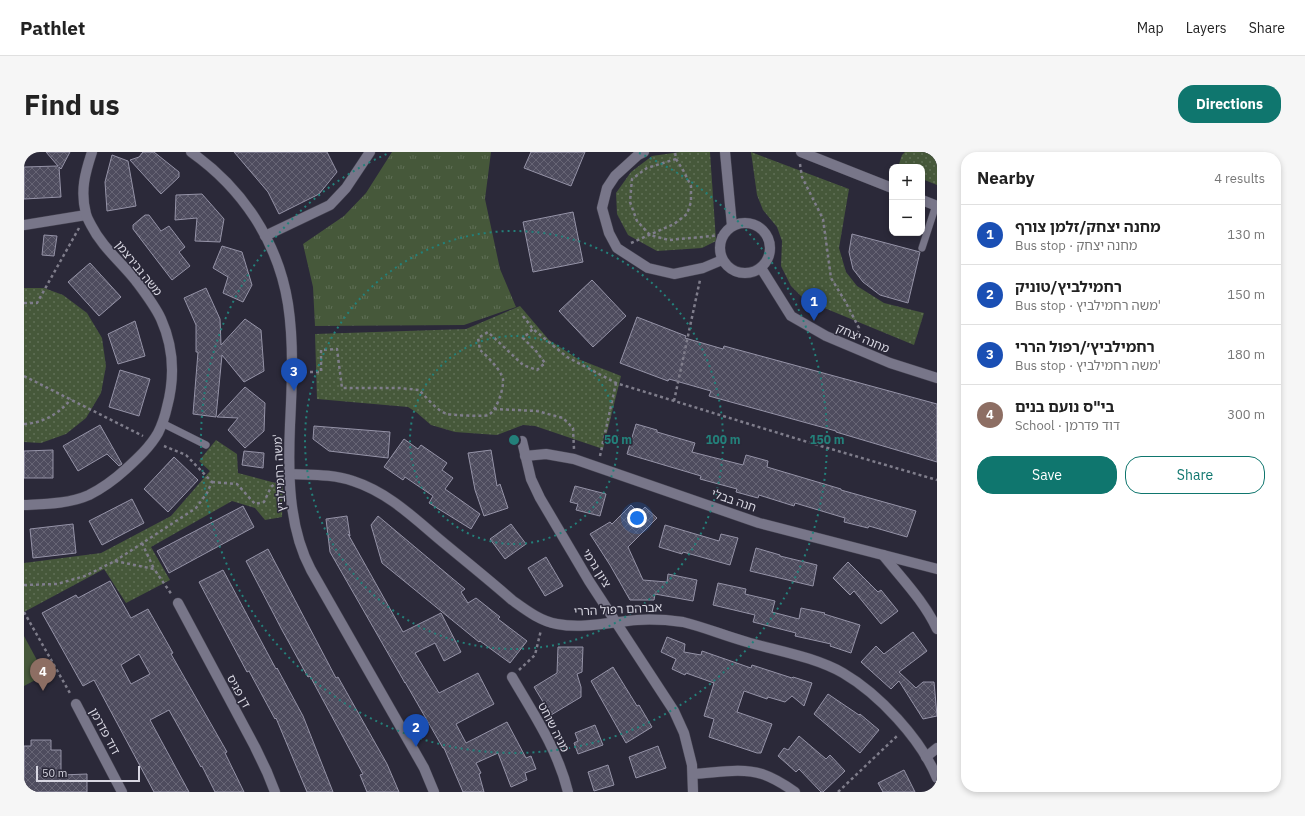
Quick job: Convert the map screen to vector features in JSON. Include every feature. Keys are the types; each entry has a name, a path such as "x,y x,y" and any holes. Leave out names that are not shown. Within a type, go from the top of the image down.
{"street":[{"name":"משה גבירצמן","path":"24,505 70,501 88,496 104,487 141,455 152,441 162,424 170,397 173,378 172,356 169,338 160,318 136,281 110,254 97,236 86,215 84,179 92,152"},
{"name":"משה רחמילביץ'","path":"191,152 208,164 235,190 254,216 265,236 277,264 284,283 290,328 290,474 294,518 297,533 306,559 424,768 434,792"},
{"path":"265,236 330,205 346,188 370,152"},
{"path":"644,152 638,155 615,176 607,188 602,208 609,233 618,248 648,268 674,274 703,268 722,260"},
{"path":"725,155 732,226"},
{"path":"800,155 889,187"},
{"path":"925,201 937,206"},
{"path":"24,225 86,215"},
{"path":"740,223 749,223 757,226 766,235 770,244 770,252 767,261 761,268 744,274 736,272 728,267 722,260 719,252 720,243 723,235 732,226 740,223"},
{"name":"מחנה יצחק","path":"761,268 791,316 826,336 890,364 937,378"},
{"name":"ציון גרמי","path":"522,441 531,479 540,498 616,622 674,711 684,733 692,764 694,792"},
{"name":"חנה בבלי","path":"525,456 546,454 574,459 759,523 937,569"},
{"name":"אברהם רפול הררי","path":"290,474 322,475 352,480 385,495 512,600 544,620 558,624 573,625 638,620 683,622 820,663 842,673 858,683 878,700 906,728 926,757 937,778"},
{"path":"883,555 917,597 930,615 937,629"},
{"name":"דן פגיס","path":"178,603 255,747 275,792"},
{"name":"מניה שוחט","path":"512,677 540,725 554,753 566,782 568,792"},
{"name":"דוד פדרמן","path":"76,704 122,792"},
{"path":"926,757 937,748"},
{"path":"693,774 744,771 761,774 795,792"}],"lane":[{"path":"922,248 937,206"},
{"path":"162,424 206,445"}],"path":[{"path":"618,248 674,224 686,214 691,202 691,186 676,159 675,152"},
{"path":"800,155 802,177 823,219 831,278 859,328 854,348"},
{"path":"676,159 646,168 632,179 630,202 637,221 650,235 670,240 723,235"},
{"path":"24,303 37,304 86,215"},
{"path":"674,401 703,268"},
{"path":"522,316 533,329 567,357 616,383 937,480"},
{"path":"291,372 320,372 321,350 337,349 342,388 400,388 419,390 434,406 447,414 488,415 494,409 501,394 503,378 491,360 480,350 478,338 488,332 524,365 537,370 545,363 524,338 533,329"},
{"path":"24,376 152,441 186,455 212,482 237,484 255,504 264,502 271,487 290,474"},
{"path":"598,467 616,383"},
{"path":"24,424 46,420 66,406 71,399"},
{"path":"494,409 537,411 563,418 573,428 574,459"},
{"path":"24,585 57,584 85,576 115,561 196,508 212,482"},
{"path":"142,543 154,570 178,603"},
{"path":"115,561 154,570"},
{"path":"24,612 76,704"},
{"path":"512,677 535,655 544,620"},
{"path":"838,792 906,728"}],"green space":[{"path":"392,152 491,152 485,199 500,269 516,307 464,325 315,326 313,287 303,244 344,216 366,193"},
{"path":"680,152 710,152 716,241 702,248 657,251 628,235 617,214 616,193 631,172 652,156"},
{"path":"751,152 849,189 839,248 846,272 857,286 884,303 924,313 914,345 805,300 791,286 781,266 782,241 777,227 763,210 757,195"},
{"path":"905,152 933,152 937,154 937,185 925,180 925,164 899,164 902,155"},
{"path":"24,288 44,288 63,295 87,313 102,338 106,366 101,393 86,418 66,434 41,443 24,442"},
{"path":"520,306 549,340 578,359 621,376 603,449 535,426 523,425 497,435 455,432 431,425 408,407 317,399 315,334 466,329"},
{"path":"216,440 237,454 238,473 283,485 282,517 265,520 255,508 232,501 151,547 170,580 126,603 104,569 24,612 24,563 101,553 171,516 210,471 199,461"},
{"path":"24,636 45,675 24,686"}],"building":[{"path":"46,152 70,152 61,169 59,167 61,197 24,199 24,167 58,166"},
{"path":"143,152 154,152 179,172 179,177 161,194 130,160 139,157"},
{"path":"234,152 327,152 337,172 319,194 279,214 268,192"},
{"path":"531,152 585,152 571,186 524,168"},
{"path":"112,155 128,161 136,206 107,211 105,182"},
{"path":"202,194 224,219 220,242 195,241 197,218 175,220 176,195"},
{"path":"573,212 583,262 533,272 523,222"},
{"path":"145,215 149,215 161,231 169,226 185,247 179,252 190,266 172,280 133,229 133,225"},
{"path":"852,234 920,252 908,303 880,295 863,282 853,269 849,252"},
{"path":"44,235 57,236 54,256 42,255"},
{"path":"222,246 242,252 252,285 243,302 223,293 228,277 213,268"},
{"path":"90,263 121,297 99,316 68,282"},
{"path":"592,280 626,316 593,347 559,311"},
{"path":"206,288 220,319 221,345 245,319 261,330 264,371 244,382 222,355 216,417 193,414 198,352 196,352 196,325 184,298"},
{"path":"637,317 686,336 685,338 723,349 724,346 937,404 937,462 836,431 709,396 711,391 669,379 668,381 620,363"},
{"path":"135,321 145,356 118,364 108,334"},
{"path":"120,370 150,379 139,416 109,407"},
{"path":"245,387 265,403 264,431 245,448 228,430 238,418 217,417"},
{"path":"636,424 695,443 692,452 743,465 746,455 768,461 767,467 916,511 907,537 869,526 868,528 844,522 845,518 795,503 794,506 759,495 758,498 736,492 737,489 700,479 701,476 627,454"},
{"path":"100,425 122,464 119,466 107,454 78,471 63,446"},
{"path":"314,426 390,432 388,458 329,451 313,439"},
{"path":"404,439 418,449 421,445 447,463 442,470 453,478 445,489 480,514 471,529 429,503 433,496 405,477 403,480 384,467"},
{"path":"53,450 53,478 24,478 24,451"},
{"path":"491,450 497,486 500,484 508,508 484,516 475,490 468,453"},
{"path":"244,451 264,453 263,468 242,465"},
{"path":"174,457 198,480 168,512 144,489"},
{"path":"575,486 606,494 600,516 576,510 578,504 570,502"},
{"path":"132,499 144,523 102,545 89,521"},
{"path":"631,505 639,513 645,507 657,518 628,547 643,580 667,582 668,574 697,580 693,601 655,594 654,600 630,600 590,534 610,522 612,524"},
{"path":"243,506 254,527 169,573 157,551"},
{"path":"347,516 350,536 348,534 403,632 441,613 461,652 444,661 435,643 415,653 439,693 478,673 494,704 456,724 466,743 507,722 526,758 531,756 536,769 525,773 527,780 511,787 498,753 476,763 481,773 479,774 484,792 463,792 444,748 330,552 326,519"},
{"path":"378,516 465,589 461,592 468,603 476,598 500,617 498,619 527,641 510,663 480,641 479,642 382,563 371,525"},
{"path":"73,524 76,553 33,558 30,529"},
{"path":"511,524 526,544 505,559 490,539"},
{"path":"665,525 719,541 721,534 738,538 730,565 659,547"},
{"path":"756,548 780,556 817,565 813,586 750,571"},
{"path":"268,549 336,678 338,677 387,764 399,792 367,792 360,775 363,774 310,676 308,677 282,630 246,561"},
{"path":"546,557 563,586 545,596 528,568"},
{"path":"848,562 878,592 881,590 898,611 881,624 854,591 850,595 833,578"},
{"path":"223,570 303,716 333,792 307,792 276,718 275,719 249,671 247,672 199,582"},
{"path":"110,581 131,618 148,609 173,653 171,654 227,752 225,753 244,792 215,792 202,766 201,767 169,710 150,720 189,792 154,792 94,680 83,686 42,613 76,595 78,598","holes":["139,654 150,674 131,684 121,665"]},
{"path":"718,583 746,589 745,594 775,601 772,612 799,619 801,608 825,613 824,614 860,625 851,653 830,646 831,644 795,636 796,633 753,622 755,615 713,605"},
{"path":"913,632 927,651 899,672 916,688 923,682 934,682 937,716 923,719 899,681 891,689 861,662 876,646 884,654"},
{"path":"667,637 685,644 684,652 701,655 702,651 751,668 752,665 812,683 804,706 792,696 785,702 768,697 767,699 744,691 737,712 772,724 761,753 709,737 714,719 704,716 714,683 686,673 685,675 672,669 676,659 661,652"},
{"path":"558,647 583,647 582,672 577,674 581,687 581,697 551,715 534,687 557,673"},
{"path":"613,667 652,727 626,743 591,681"},
{"path":"828,694 859,715 860,714 879,730 860,753 814,714"},
{"path":"595,725 603,745 578,754 574,743 578,741 575,733"},
{"path":"799,736 826,759 830,755 845,771 823,792 821,792 799,769 796,772 778,756 784,748 788,750"},
{"path":"31,740 51,740 51,750 61,750 61,775 87,774 87,792 24,792 24,746 31,746"},
{"path":"658,746 666,768 636,778 629,757"},
{"path":"608,765 614,785 594,791 588,772"},
{"path":"904,770 915,792 883,792 878,783"}],"place":[{"name":"מחנה יצחק/זלמן צורף","path":"814,321"},
{"name":"רחמילביץ׳/רפול הררי","path":"294,391"},
{"name":"בי\"ס נועם בנים","path":"43,691"},
{"name":"רחמילביץ/טוניק","path":"416,747"}]}
